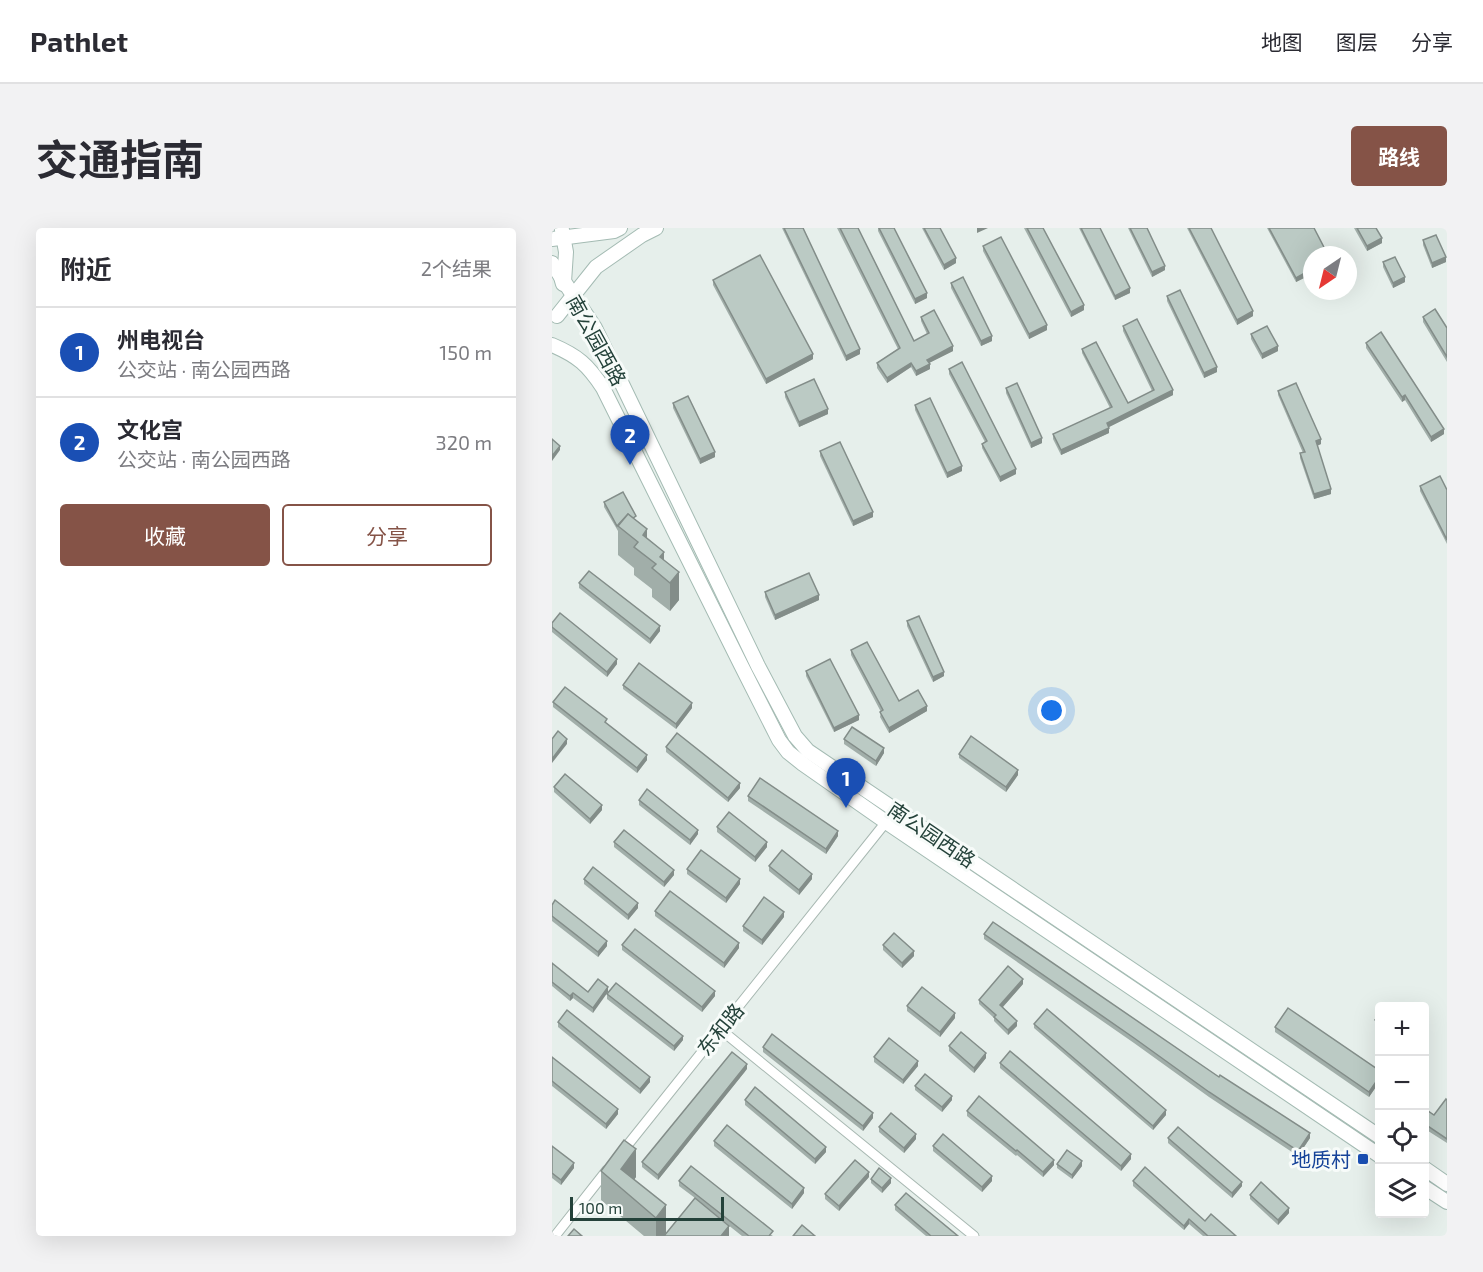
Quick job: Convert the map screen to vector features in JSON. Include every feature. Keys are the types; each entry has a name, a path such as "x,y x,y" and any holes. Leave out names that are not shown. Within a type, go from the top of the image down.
{"main road":[{"path":"555,319 562,303 565,287 566,252 559,234 614,231 620,228"},
{"path":"565,287 656,228"},
{"name":"南公园西路","path":"552,263 565,287 594,328 758,666 795,736 808,751 1375,1134"},
{"name":"南公园西路","path":"552,345 566,351 589,367 603,388 779,740 788,752 886,822 1375,1153"},
{"path":"1429,1171 1447,1184"},
{"path":"1429,1190 1447,1202"}],"street":[{"name":"东和路","path":"555,1236 886,822"},
{"path":"720,1029 974,1236"}],"building":[{"path":"784,228 803,228 860,349 846,356"},
{"path":"840,228 858,228 914,341 929,333 921,317 934,310 953,346 927,360 930,364 916,371 911,363 887,378 877,363 900,348"},
{"path":"879,228 894,228 927,293 915,299"},
{"path":"924,228 940,228 956,258 944,265"},
{"path":"1027,228 1043,228 1084,305 1071,312"},
{"path":"1081,228 1100,228 1130,288 1115,296"},
{"path":"1130,228 1147,228 1165,266 1152,272"},
{"path":"1189,228 1211,228 1253,311 1237,320"},
{"path":"1269,228 1314,228 1323,246 1303,246 1303,274 1296,278"},
{"path":"1357,228 1376,228 1382,238 1367,246"},
{"path":"1436,235 1446,257 1432,263 1423,240"},
{"path":"1001,237 1047,325 1029,334 983,246"},
{"path":"760,255 813,354 766,379 713,280"},
{"path":"1395,257 1405,277 1393,283 1383,262"},
{"path":"963,277 992,336 981,341 951,283"},
{"path":"1180,290 1217,367 1204,373 1167,296"},
{"path":"1435,309 1447,328 1447,357 1423,317"},
{"path":"1137,319 1173,390 1107,423 1109,428 1061,450 1053,434 1112,407 1082,349 1096,342 1128,403 1154,390 1123,326"},
{"path":"1267,326 1278,346 1262,354 1251,334"},
{"path":"1381,332 1444,429 1431,437 1405,395 1402,397 1366,343"},
{"path":"962,362 1016,469 1000,477 982,444 987,441 949,369"},
{"path":"814,379 828,409 799,422 785,392"},
{"path":"1017,383 1042,438 1031,443 1006,388"},
{"path":"1296,383 1321,439 1316,441 1331,489 1314,494 1300,453 1305,452 1278,391"},
{"path":"688,396 715,452 700,459 673,403"},
{"path":"930,398 962,466 947,473 915,405"},
{"path":"552,439 560,446 552,456"},
{"path":"840,442 873,512 853,521 820,451"},
{"path":"1440,476 1447,490 1447,540 1420,486"},
{"path":"623,492 636,516 633,518 628,514 617,526 604,502"},
{"path":"628,514 647,529 643,535 664,552 660,557 679,572 670,583 652,568 656,564 634,547 638,542 618,526"},
{"path":"589,571 660,626 650,639 579,583"},
{"path":"809,573 819,595 775,615 765,592"},
{"path":"560,613 617,659 607,672 552,627 552,623"},
{"path":"919,616 944,672 933,677 907,621"},
{"path":"867,642 899,701 918,690 927,706 889,728 880,712 883,710 851,650"},
{"path":"830,659 859,715 834,728 806,671"},
{"path":"639,663 692,703 676,724 623,685"},
{"path":"565,687 607,719 605,722 647,755 637,768 553,702"},
{"path":"852,727 884,748 876,761 844,739"},
{"path":"558,731 567,739 552,759 552,739"},
{"path":"677,733 740,783 728,798 666,747"},
{"path":"971,736 1018,770 1006,787 959,754"},
{"path":"565,774 602,805 590,819 554,787"},
{"path":"760,778 838,831 826,849 748,796"},
{"path":"647,789 698,830 690,840 639,800"},
{"path":"729,812 767,842 755,857 717,827"},
{"path":"624,830 674,870 664,882 614,842"},
{"path":"701,850 740,879 726,898 687,869"},
{"path":"782,850 812,874 799,890 769,866"},
{"path":"593,867 638,903 628,915 584,879"},
{"path":"670,891 739,943 724,963 655,911"},
{"path":"764,897 784,912 762,940 743,926"},
{"path":"555,900 607,941 598,952 552,916 552,905"},
{"path":"993,922 1219,1077 1220,1075 1310,1133 1298,1151 1209,1092 984,934"},
{"path":"635,929 715,991 702,1007 622,945"},
{"path":"894,933 914,951 902,963 883,945"},
{"path":"552,963 588,992 598,979 608,987 593,1008 573,993 570,996 552,982"},
{"path":"1008,966 1023,979 1000,1005 1017,1021 1008,1030 979,1000"},
{"path":"616,983 683,1036 674,1046 607,994"},
{"path":"922,987 955,1013 940,1032 907,1006"},
{"path":"1288,1008 1375,1068 1375,1083 1369,1092 1275,1027"},
{"path":"1047,1009 1166,1110 1153,1126 1034,1024"},
{"path":"567,1010 650,1077 640,1089 558,1022"},
{"path":"961,1032 986,1053 974,1068 949,1046"},
{"path":"772,1034 873,1113 863,1126 763,1047"},
{"path":"889,1038 918,1061 903,1080 874,1057"},
{"path":"1010,1051 1131,1154 1121,1166 1000,1063"},
{"path":"732,1052 747,1064 658,1175 642,1162"},
{"path":"552,1057 618,1109 606,1124 552,1081"},
{"path":"925,1074 952,1096 942,1107 915,1086"},
{"path":"755,1087 826,1147 815,1159 745,1100"},
{"path":"979,1096 1054,1160 1043,1172 967,1111"},
{"path":"1446,1099 1447,1139 1429,1127 1429,1112 1434,1115"},
{"path":"891,1113 916,1134 904,1148 879,1127"},
{"path":"727,1125 804,1188 792,1204 714,1141"},
{"path":"1178,1127 1242,1182 1232,1193 1168,1138"},
{"path":"943,1134 992,1176 982,1187 933,1146"},
{"path":"624,1140 636,1149 621,1169 666,1205 656,1218 601,1171"},
{"path":"552,1146 574,1163 561,1180 552,1173"},
{"path":"1067,1150 1082,1161 1072,1175 1057,1164"},
{"path":"855,1160 869,1172 839,1206 825,1194"},
{"path":"691,1166 773,1231 769,1236 749,1236 679,1181"},
{"path":"1145,1167 1205,1221 1211,1214 1236,1236 1208,1236 1189,1219 1184,1226 1133,1181"},
{"path":"879,1168 891,1178 882,1188 871,1179"},
{"path":"1261,1182 1289,1208 1278,1220 1250,1195"},
{"path":"906,1193 958,1236 931,1236 895,1205"},
{"path":"695,1198 729,1226 721,1236 664,1236"},
{"path":"802,1225 815,1236 793,1236"},
{"path":"574,1229 582,1236 568,1236"}],"place":[{"name":"文化宫","path":"630,465"},
{"name":"州电视台","path":"846,808"},
{"name":"地质村","path":"1363,1159"}]}
